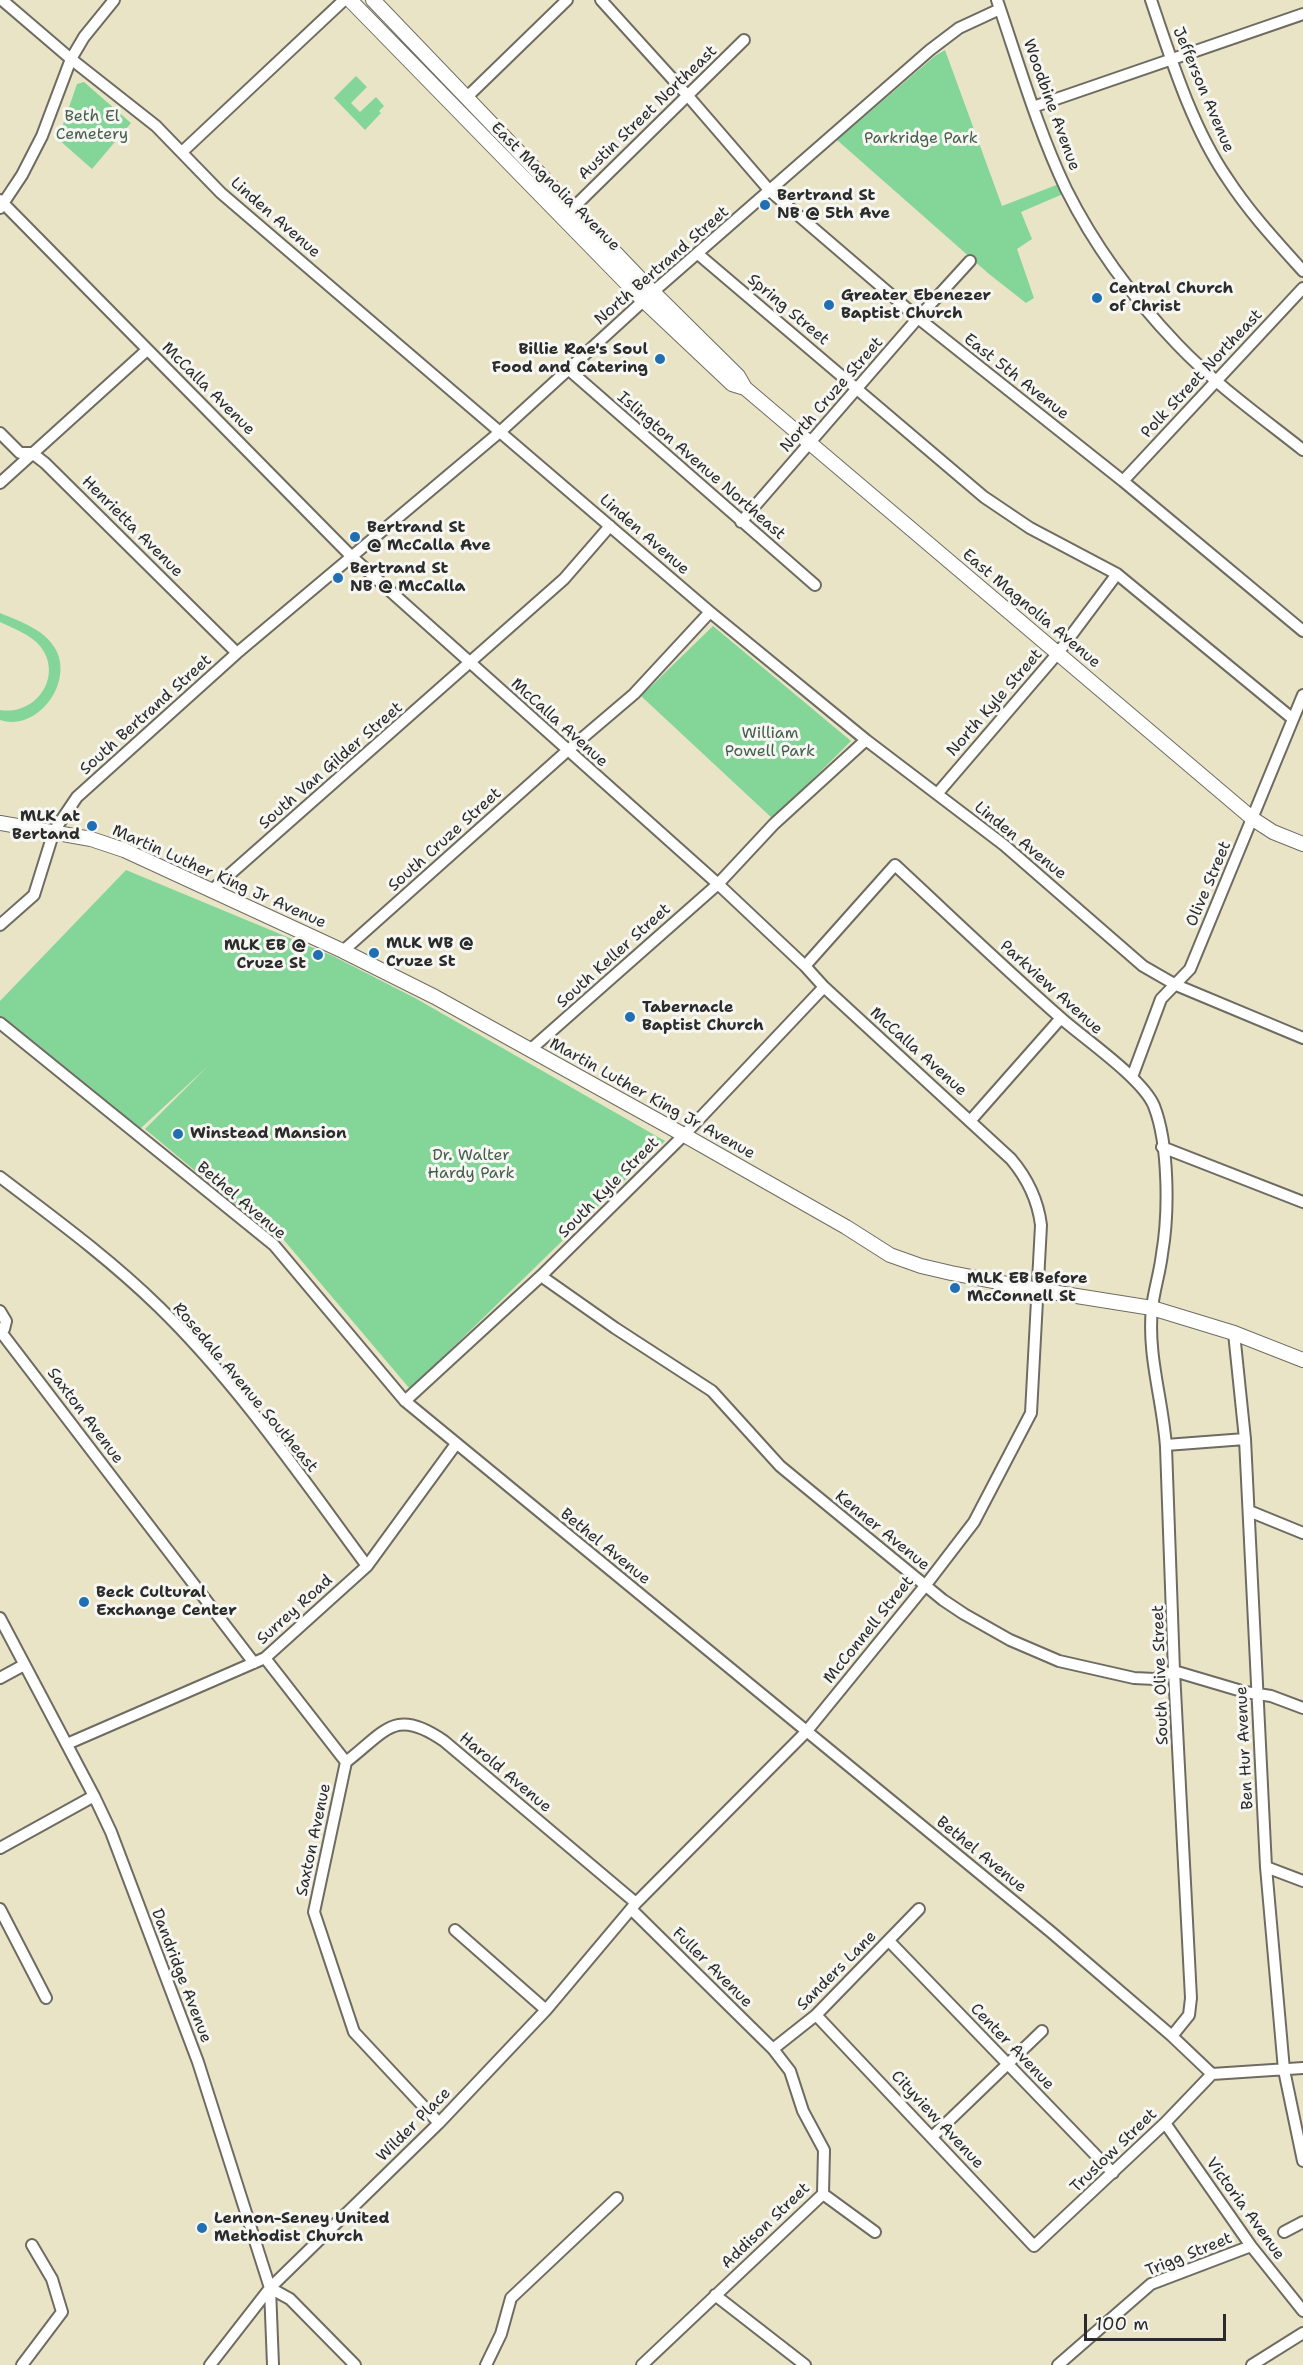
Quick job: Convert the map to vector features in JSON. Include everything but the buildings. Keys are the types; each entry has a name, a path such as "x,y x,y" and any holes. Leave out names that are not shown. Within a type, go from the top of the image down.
{"main road":[{"name":"East Magnolia Avenue","path":"350,0 648,296 732,384 745,388 1253,819 1273,832 1303,844"},
{"name":"East Magnolia Avenue","path":"373,0 573,208 648,296"},
{"name":"Martin Luther King Jr Avenue","path":"0,823 91,839 124,850 343,951 435,997 684,1135 891,1255 921,1266 1039,1290 1152,1308 1234,1333 1303,1360"}],"street":[{"name":"Linden Avenue","path":"2,0 156,126 221,193 501,430 710,612 866,740 1004,845 1143,966 1176,985 1303,1038"},
{"path":"1,204 42,136 71,58 84,37 114,0"},
{"path":"182,152 344,0"},
{"path":"466,99 567,0"},
{"name":"East 5th Avenue","path":"601,0 770,191 918,318 1123,481 1303,631"},
{"name":"Jefferson Avenue","path":"1151,0 1203,136 1225,177 1256,219 1303,271"},
{"name":"North Bertrand Street","path":"351,556 501,430 648,296 930,50 959,28 999,5"},
{"name":"Woodbine Avenue","path":"999,5 1033,107 1066,189 1102,249 1126,284 1177,344 1216,380 1303,450"},
{"path":"1033,107 1303,14"},
{"name":"Austin Street Northeast","path":"573,208 744,40"},
{"name":"McCalla Avenue","path":"1,204 351,556 718,884 805,966 824,987 1017,1166 1038,1208 1042,1240 1039,1290"},
{"name":"Spring Street","path":"698,254 1007,514 1117,574 1293,719"},
{"name":"North Cruze Street","path":"741,522 970,261"},
{"name":"Polk Street Northeast","path":"1123,481 1303,288"},
{"path":"0,483 147,350"},
{"name":"Islington Avenue Northeast","path":"568,369 815,585"},
{"name":"Henrietta Avenue","path":"0,433 20,453 32,453 45,463 237,653"},
{"name":"South Van Gilder Street","path":"212,890 564,579 610,526"},
{"name":"South Bertrand Street","path":"0,925 34,895 54,831 77,797 237,653 351,556"},
{"name":"North Kyle Street","path":"937,794 1058,653 1117,574"},
{"path":"567,751 634,694 710,612"},
{"name":"Olive Street","path":"1132,1077 1161,999 1190,969 1303,695"},
{"name":"South Keller Street","path":"530,1050 718,884 774,824 866,740"},
{"name":"South Cruze Street","path":"343,951 567,751"},
{"name":"Parkview Avenue","path":"805,966 895,865 1061,1018 1143,1087 1154,1106 1162,1147 1166,1226 1152,1308"},
{"name":"South Kyle Street","path":"405,1401 542,1276 684,1135 824,987"},
{"path":"970,1120 1061,1018"},
{"name":"Bethel Avenue","path":"0,1023 274,1245 405,1401 1042,1925 1172,2036 1212,2074"},
{"path":"1162,1147 1303,1202"},
{"name":"Rosedale Avenue Southeast","path":"0,1177 80,1238 159,1307 248,1410 367,1566"},
{"name":"Kenner Avenue","path":"542,1276 615,1328 712,1391 780,1466 926,1586 986,1628 1059,1661 1134,1678 1155,1679 1174,1671"},
{"name":"McConnell Street","path":"633,1906 806,1732 926,1586 974,1522 1031,1413 1039,1290"},
{"name":"South Olive Street","path":"1152,1308 1154,1368 1166,1444 1173,1586 1174,1671 1191,1998 1189,2015 1172,2036"},
{"name":"Saxton Avenue","path":"0,1311 6,1321 1,1332 254,1663"},
{"name":"Ben Hur Avenue","path":"1234,1333 1245,1439 1266,1867 1284,2070 1303,2161"},
{"path":"1166,1444 1245,1439"},
{"name":"Surrey Road","path":"67,1744 265,1658 367,1566 456,1444"},
{"path":"1248,1511 1303,1533"},
{"name":"Dandridge Avenue","path":"0,1618 111,1832 198,2062 270,2288 273,2365"},
{"path":"265,1658 346,1762"},
{"path":"0,1678 24,1665"},
{"path":"1174,1671 1271,1696 1303,1708"},
{"name":"Harold Avenue","path":"346,1762 390,1728 402,1723 428,1730 444,1741 633,1906"},
{"name":"Saxton Avenue","path":"346,1762 314,1912 354,2032 439,2123"},
{"path":"0,1848 94,1796"},
{"path":"1266,1867 1303,1881"},
{"name":"Wilder Place","path":"210,2365 270,2288 439,2123 546,2010 633,1906"},
{"name":"Fuller Avenue","path":"633,1906 773,2049"},
{"path":"0,1909 46,1998"},
{"name":"Sanders Lane","path":"773,2049 816,2015 919,1909"},
{"path":"455,1930 546,2010"},
{"name":"Center Avenue","path":"889,1941 1113,2173"},
{"name":"Cityview Avenue","path":"816,2015 933,2136 1034,2246"},
{"path":"933,2136 1042,2031"},
{"name":"Addison Street","path":"642,2365 823,2194 825,2150 803,2111 790,2071 773,2049"},
{"path":"1212,2074 1303,2068"},
{"name":"Truslow Street","path":"1034,2246 1165,2123 1212,2074"},
{"name":"Victoria Avenue","path":"1165,2123 1251,2246 1303,2311"},
{"path":"823,2194 875,2232"},
{"path":"486,2365 501,2334 511,2298 617,2198"},
{"path":"1284,2232 1303,2222"},
{"path":"22,2365 62,2312 52,2279 32,2245"},
{"name":"Trigg Street","path":"1058,2365 1151,2284 1251,2246"},
{"path":"270,2288 290,2299 356,2365"},
{"path":"716,2295 805,2365"},
{"path":"1252,2365 1303,2333"}],"green space":[{"name":"Parkridge Park","path":"945,50 1002,206 1059,184 1063,194 1021,212 1032,239 1017,249 1034,298 1026,303 989,274 837,140"},
{"path":"356,76 367,87 351,103 360,112 376,97 384,106 379,111 381,113 365,130 334,98"},
{"name":"Beth El Cemetery","path":"84,82 131,123 92,169 58,139 77,84"},
{"path":"0,613 25,623 47,638 57,652 60,665 55,692 48,703 38,713 13,722 0,720 0,710 25,707 35,700 47,681 49,670 47,658 40,646 27,635 0,622"},
{"name":"William Powell Park","path":"713,626 851,741 773,819 641,696"},
{"name":"Dr. Walter Hardy Park","path":"126,870 333,956 415,998 665,1141 410,1389 283,1239 259,1224 145,1129 208,1066 140,1129 0,1022 0,1001"}],"place":[{"name":"Bertrand St NB @ 5th Ave","path":"765,205"},
{"name":"Central Church of Christ","path":"1097,298"},
{"name":"Greater Ebenezer Baptist Church","path":"829,305"},
{"name":"Billie Rae's Soul Food and Catering","path":"660,359"},
{"name":"Bertrand St @ McCalla Ave","path":"355,537"},
{"name":"Bertrand St NB @ McCalla","path":"338,578"},
{"name":"MLK at Bertand","path":"92,826"},
{"name":"MLK WB @ Cruze St","path":"374,953"},
{"name":"MLK EB @ Cruze St","path":"318,955"},
{"name":"Tabernacle Baptist Church","path":"630,1017"},
{"name":"Winstead Mansion","path":"178,1134"},
{"name":"MLK EB Before McConnell St","path":"955,1288"},
{"name":"Beck Cultural Exchange Center","path":"84,1602"},
{"name":"Lennon-Seney United Methodist Church","path":"202,2228"}]}
